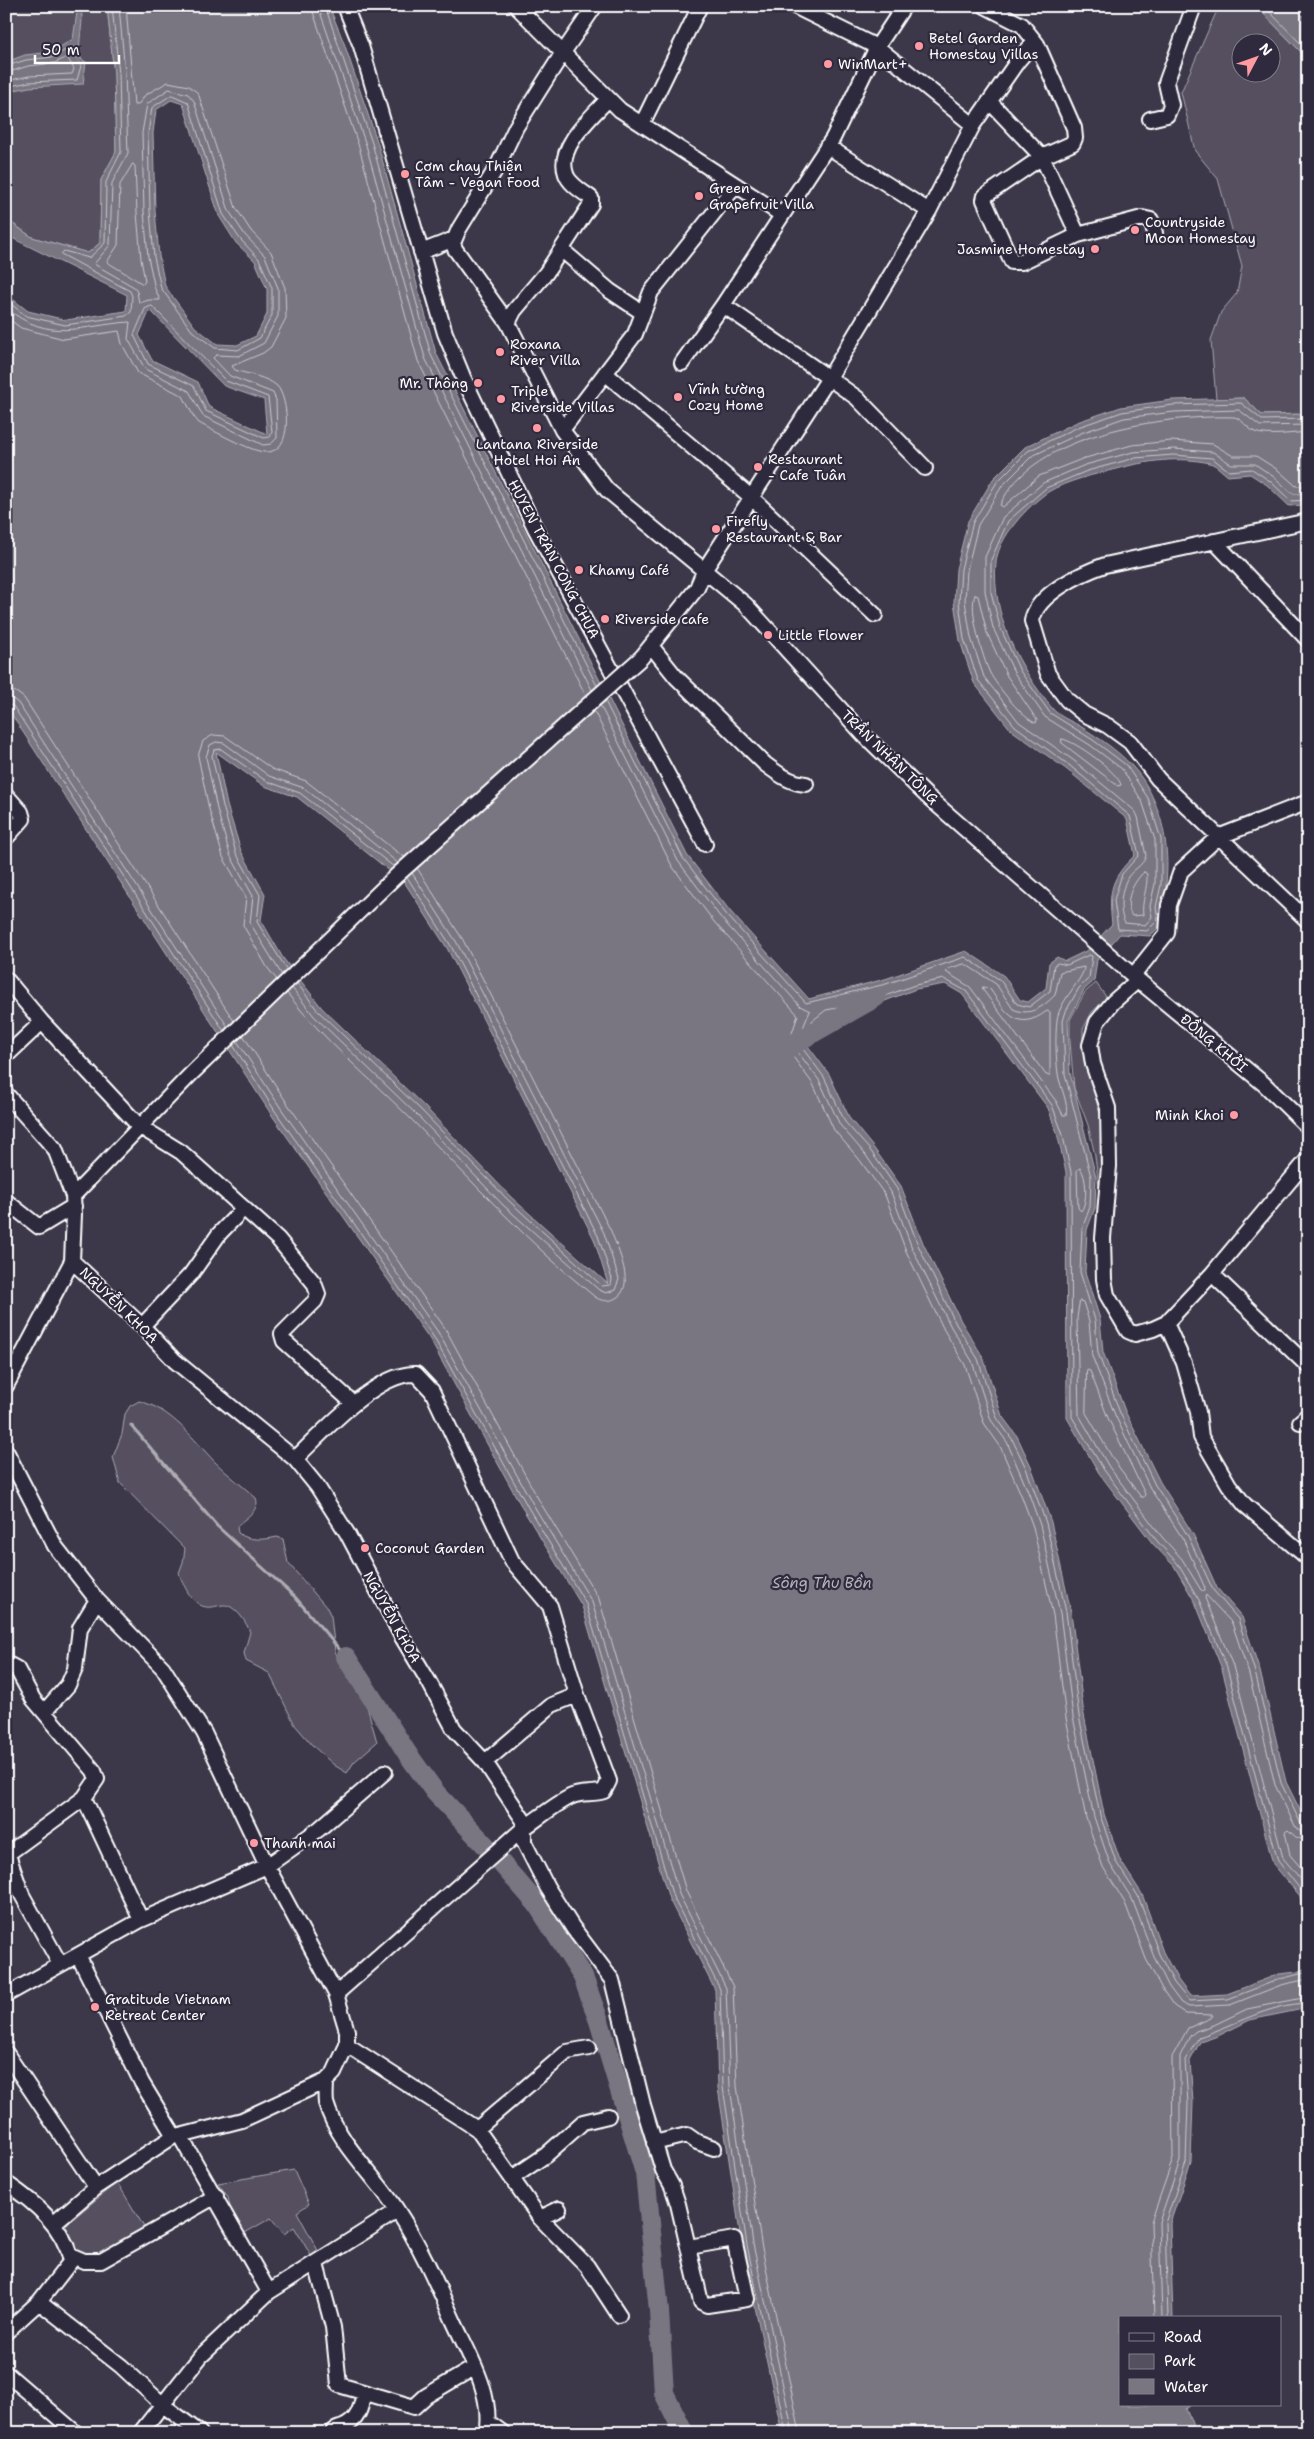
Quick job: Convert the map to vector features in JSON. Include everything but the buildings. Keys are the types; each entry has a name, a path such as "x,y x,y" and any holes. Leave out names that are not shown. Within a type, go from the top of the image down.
{"street":[{"name":"HUYEN TRAN CONG CHUA","path":"345,6 361,46 449,342 535,528 621,684 705,844"},
{"path":"516,6 620,110 782,215"},
{"path":"421,252 454,239 497,167 516,127 595,6"},
{"path":"642,124 700,6"},
{"path":"794,6 877,47 973,125"},
{"path":"682,363 723,305 827,146 877,47 904,6"},
{"path":"985,6 1022,25 1037,44 1074,128 1075,138 1073,143 1042,157 985,196 984,200 1012,262 1022,262 1078,235 1142,218 1151,220 1155,233"},
{"path":"1150,119 1167,115 1171,105 1166,83 1194,6"},
{"path":"6,1201 39,1227 73,1201 139,1126 396,876 652,647 697,588 705,569 829,378 929,211 973,125 1017,62 1029,48 1037,44"},
{"path":"508,323 514,311 546,273 562,250 592,201 570,181 564,166 568,144 608,99"},
{"path":"990,102 1042,157 1078,235"},
{"path":"827,146 929,211"},
{"path":"562,430 635,334 651,292 736,185"},
{"name":"TRẦN NHÂN TÔNG","path":"454,239 455,249 508,323 562,430 607,490 705,569 746,605 887,758 927,796 1087,933 1118,962"},
{"path":"562,250 587,269 610,291 643,313"},
{"path":"723,305 857,398 925,468"},
{"path":"605,373 751,497 875,615"},
{"path":"1308,521 1105,565 1083,573 1063,584 1033,613 1032,621 1048,674 1067,700 1084,714 1108,726 1130,742 1158,780 1308,921"},
{"path":"1214,540 1308,640"},
{"path":"652,647 676,677 765,764 781,776 806,784"},
{"path":"6,795 21,812 23,819 6,838"},
{"path":"1308,802 1218,836 1181,871 1169,904 1167,934 1136,978 1113,1002 1097,1022 1092,1032 1090,1045 1093,1064 1108,1108 1109,1166 1103,1238 1104,1279 1107,1295 1128,1331 1136,1334 1152,1330 1166,1323 1212,1274 1308,1159"},
{"name":"ĐỒNG KHỞI","path":"1118,962 1264,1084 1308,1127"},
{"path":"6,979 42,1022 139,1126 181,1152 278,1239 317,1290 315,1301 282,1334 284,1341 353,1403"},
{"path":"6,1056 42,1022"},
{"path":"6,1094 55,1149 73,1201 72,1261 6,1386"},
{"path":"142,1326 191,1274 219,1234 244,1208"},
{"name":"NGUYỄN KHOA","path":"72,1261 142,1326 175,1361 295,1459 317,1486 347,1533 402,1638 429,1682 454,1729 485,1762 520,1813 524,1821 524,1842 547,1887 573,1928 612,1980 654,2143 663,2170 672,2186 689,2247 701,2302 707,2305 747,2299 734,2239 689,2247"},
{"path":"1212,1274 1308,1366"},
{"path":"1166,1323 1184,1363 1198,1412 1201,1437 1228,1485 1245,1505 1305,1549"},
{"path":"295,1459 353,1403 400,1374 416,1374 432,1391 512,1561 550,1606 577,1695 606,1768 608,1785 604,1791 595,1794 583,1792 570,1797 524,1828 483,1862 336,1994"},
{"path":"6,1451 55,1546 97,1600 163,1668 204,1733 267,1866 336,1994 346,2031 347,2045 334,2073 326,2081 242,2120 177,2136 96,2187 54,2224"},
{"path":"45,1711 68,1685 75,1669 80,1628 97,1600"},
{"path":"6,1663 17,1669 33,1699 45,1711 97,1776 96,1783 84,1798 7,1855 22,1895 60,1964"},
{"path":"485,1762 552,1705 577,1695"},
{"path":"6,1996 141,1920 267,1866 319,1829 385,1772"},
{"path":"84,1798 141,1920"},
{"path":"78,1955 142,2083 216,2196 269,2292"},
{"path":"347,2045 477,2129 540,2218 587,2266 619,2314"},
{"path":"477,2129 567,2052 590,2048"},
{"path":"6,2053 96,2187"},
{"path":"326,2081 326,2101 334,2123 397,2211 438,2284 475,2367 486,2404 487,2428 503,2433"},
{"path":"512,2178 546,2155 583,2122 608,2116"},
{"path":"654,2143 688,2135 697,2142 714,2148"},
{"path":"6,2183 30,2200 54,2224 69,2247 71,2261 40,2302 6,2332"},
{"path":"70,2255 84,2261 101,2260 216,2196"},
{"path":"540,2218 559,2209"},
{"path":"140,2433 201,2356 269,2292 397,2211"},
{"path":"316,2264 333,2327 339,2385 414,2407 426,2396 475,2367"},
{"path":"40,2302 121,2366 162,2405 200,2433"},
{"path":"6,2373 76,2433"},
{"path":"332,2433 335,2429 349,2424 356,2418 362,2407 364,2393"}],"green space":[{"path":"6,6 107,6 114,74 116,152 101,180 100,243 88,253 32,237 6,219"},
{"path":"1219,6 1256,6 1282,32 1232,32 1232,82 1282,82 1282,32 1308,59 1308,414 1262,415 1244,398 1216,399 1211,340 1221,312 1237,293 1242,266 1218,179 1195,151 1181,92"},
{"path":"1096,983 1107,998 1092,1012 1083,1029 1083,1049 1105,1134 1100,1194 1095,1156 1088,1125 1074,1088 1070,1041 1070,1020 1085,992"},
{"path":"139,1401 151,1405 172,1418 220,1467 256,1498 257,1502 254,1510 237,1526 238,1533 252,1539 277,1537 283,1539 288,1563 327,1608 331,1616 335,1652 364,1696 377,1742 354,1762 347,1773 334,1765 313,1746 295,1725 269,1673 246,1661 244,1653 250,1632 240,1615 226,1605 206,1607 200,1605 191,1596 179,1573 185,1549 120,1483 113,1457 122,1434 125,1414 130,1406"},
{"path":"294,2170 309,2204 297,2212 321,2256 316,2264 294,2227 284,2234 271,2218 243,2234 234,2228 228,2197 218,2183"},
{"path":"117,2182 147,2232 101,2261 75,2258 62,2228"}],"water":[{"path":"78,6 80,6 82,12 81,59 86,62 83,84 29,87 6,92 6,62 25,55 52,52 73,39"},
{"name":"Sông Thu Bồn","path":"107,6 329,6 344,43 377,141 436,353 687,855 730,911 809,999 885,979 966,951 1004,976 1020,1000 1028,1002 1046,988 1049,963 1057,957 1065,961 1088,950 1112,924 1111,894 1113,886 1116,878 1135,855 1127,819 1066,769 1011,730 974,683 960,641 954,602 956,569 968,521 993,479 1025,447 1077,422 1121,407 1172,400 1244,398 1262,415 1308,414 1308,505 1289,506 1267,485 1250,474 1228,476 1217,466 1209,463 1174,460 1127,466 1063,484 1048,492 1032,505 1015,523 1002,543 996,563 996,583 998,602 1010,640 1019,659 1040,693 1058,713 1102,740 1131,764 1146,784 1152,796 1163,828 1167,861 1163,906 1165,921 1150,936 1120,934 1097,960 1094,981 1084,990 1068,1021 1070,1073 1096,1177 1095,1208 1087,1230 1085,1272 1100,1319 1103,1352 1125,1411 1160,1482 1193,1534 1217,1588 1242,1617 1260,1671 1286,1782 1308,1826 1308,1932 1303,1925 1300,1896 1273,1864 1222,1669 1195,1602 1174,1566 1153,1544 1099,1473 1067,1418 1066,1172 1057,1133 1048,1108 962,994 945,984 916,989 867,1008 827,1015 816,1023 808,1046 829,1074 850,1119 901,1186 923,1243 961,1321 983,1357 1002,1416 1017,1436 1031,1466 1051,1522 1071,1612 1084,1715 1104,1814 1120,1860 1142,1894 1163,1952 1178,1980 1190,1996 1227,1994 1279,1974 1297,1972 1308,1967 1308,2008 1250,2020 1218,2036 1200,2042 1190,2061 1193,2102 1191,2162 1170,2223 1173,2316 1119,2316 1119,2406 1190,2406 1186,2409 1196,2433 782,2433 742,2246 718,2088 715,1990 669,1899 582,1606 524,1511 429,1338 271,1114 6,706 6,294 28,311 66,320 126,311 127,295 6,235 6,219 32,237 88,253 100,243 101,180 116,152 114,74","holes":["171,100 183,104 219,216 236,243 255,261 267,289 267,314 256,336 237,345 217,344 195,327 165,286 159,256 155,211 153,133 156,110","150,310 224,386 264,400 267,434 209,407 198,382 152,360 139,335","216,752 264,786 297,797 396,876 399,874 447,948 594,1239 608,1284 511,1197 425,1107 322,1008 283,958 261,920 265,894 241,851 227,805"]},
{"path":"1256,6 1293,6 1308,21 1308,59 1282,32"}],"waterway":[{"path":"788,1047 876,997"},
{"path":"131,1425 217,1526 295,1597 346,1657"},
{"path":"346,1657 407,1753 435,1792 537,1904 583,1977 599,2021 645,2173 659,2311 664,2393 684,2433"}],"place":[{"name":"Betel Garden Homestay Villas","path":"919,46"},
{"name":"WinMart+","path":"828,64"},
{"name":"Cơm chay Thiện Tâm - Vegan Food","path":"405,174"},
{"name":"Green Grapefruit Villa","path":"699,196"},
{"name":"Countryside Moon Homestay","path":"1135,230"},
{"name":"Jasmine Homestay","path":"1095,249"},
{"name":"Roxana River Villa","path":"500,352"},
{"name":"Mr. Thông","path":"478,383"},
{"name":"Vĩnh tường Cozy Home","path":"678,397"},
{"name":"Triple Riverside Villas","path":"501,399"},
{"name":"Lantana Riverside Hotel Hoi An","path":"537,428"},
{"name":"Restaurant - Cafe Tuân","path":"758,467"},
{"name":"Firefly Restaurant & Bar","path":"716,529"},
{"name":"Khamy Café","path":"579,570"},
{"name":"Riverside cafe","path":"605,619"},
{"name":"Little Flower","path":"768,635"},
{"name":"Minh Khoi","path":"1234,1115"},
{"name":"Coconut Garden","path":"365,1548"},
{"name":"Thanh mai","path":"254,1843"},
{"name":"Gratitude Vietnam Retreat Center","path":"95,2007"}]}
